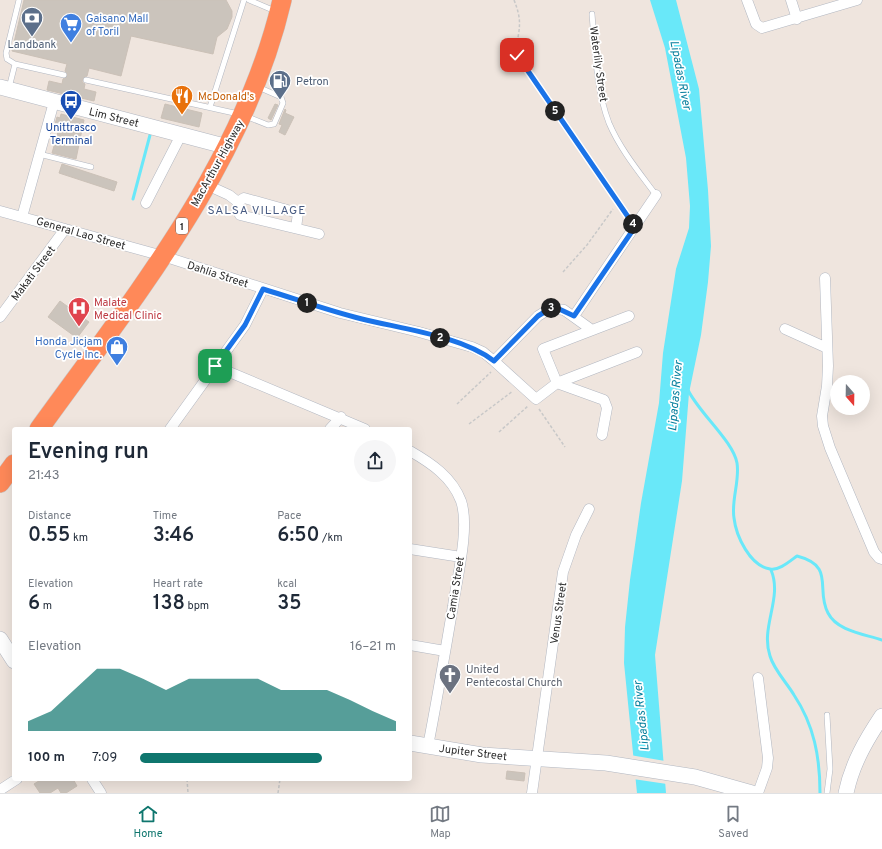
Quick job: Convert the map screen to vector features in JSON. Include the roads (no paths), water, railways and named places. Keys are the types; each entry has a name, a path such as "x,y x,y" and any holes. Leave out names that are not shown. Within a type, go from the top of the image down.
{"highway":[{"name":"MacArthur Highway","path":"40,427 162,256 207,185 228,147 243,115 255,85 281,6"},
{"path":"0,483 12,467"}],"main road":[{"name":"Lim Street","path":"5,88 54,102 182,133 228,147"},
{"path":"0,639 12,653"},
{"path":"846,793 850,776 860,752 882,716"},
{"name":"Jupiter Street","path":"412,743 482,755 606,764 677,774 752,793"}],"street":[{"path":"747,0 756,24 762,28 796,19 834,3 857,0"},
{"path":"791,0 796,19"},
{"path":"22,217 54,102"},
{"path":"146,203 182,133"},
{"path":"207,185 229,195 238,202"},
{"path":"574,316 656,195"},
{"path":"296,228 298,213 244,198 238,202 237,209 240,215 319,234"},
{"name":"General Lao Street","path":"0,211 162,256"},
{"name":"Makati Street","path":"0,317 65,229"},
{"name":"Dahlia Street","path":"162,256 340,313 457,342 482,352 536,399 557,383"},
{"path":"825,278 827,386 822,416 823,426 830,448 874,552 878,558 882,559"},
{"path":"171,427 245,325 263,289"},
{"path":"496,363 545,311 557,308 574,316 592,330"},
{"path":"602,435 607,408 604,400 557,383 543,349 629,316"},
{"path":"785,329 827,348"},
{"path":"557,383 637,352"},
{"path":"215,366 361,427"},
{"path":"332,427 340,417"},
{"name":"Camia Street","path":"412,452 438,470 457,491 463,515 461,557 428,746"},
{"name":"Venus Street","path":"532,793 563,572 571,546 589,509"},
{"path":"412,549 461,557"},
{"path":"412,645 445,651"},
{"path":"758,678 768,758 767,768 758,793"},
{"path":"0,790 14,781"},
{"path":"93,781 101,793"}],"lane":[{"path":"18,0 6,53 9,62 64,75"},
{"path":"210,107 244,0"},
{"path":"249,0 281,6"},
{"name":"Waterlily Street","path":"592,14 601,93 609,122 620,144 656,195"},
{"path":"517,55 635,227"},
{"path":"5,88 15,64"},
{"path":"86,80 243,115 268,126 274,124 284,103 281,97 255,85"},
{"path":"39,154 91,167"},
{"path":"827,715 830,769 827,793"}],"water":[{"name":"Lipadas River","path":"650,0 676,0 699,89 708,190 711,246 701,335 689,393 682,481 655,655 666,793 637,793 624,663 625,627 641,503 659,403 663,353 676,269 689,228 690,206 686,158 665,48"}],"waterway":[{"path":"133,199 150,135"},
{"name":"Lipadas River","path":"688,390 693,399 723,436 734,454 738,470 733,511 735,525 741,541 750,556 763,567 770,569 777,569 797,556 809,560 821,572 825,604 832,619 844,628 882,640"},
{"path":"771,570 774,581 774,591 768,634 770,656 801,706 811,730 819,767 820,793"}],"place":[{"name":"Landbank","path":"32,38"},
{"name":"Gaisano Mall of Toril","path":"71,44"},
{"name":"Petron","path":"280,100"},
{"name":"McDonald's","path":"182,116"},
{"name":"Unittrasco Terminal","path":"71,120"},
{"name":"Malate Medical Clinic","path":"79,328"},
{"name":"Honda Jicjam Cycle Inc.","path":"117,366"},
{"name":"United Pentecostal Church","path":"450,694"}],"district":[{"name":"SALSA VILLAGE","path":"257,210"}]}
